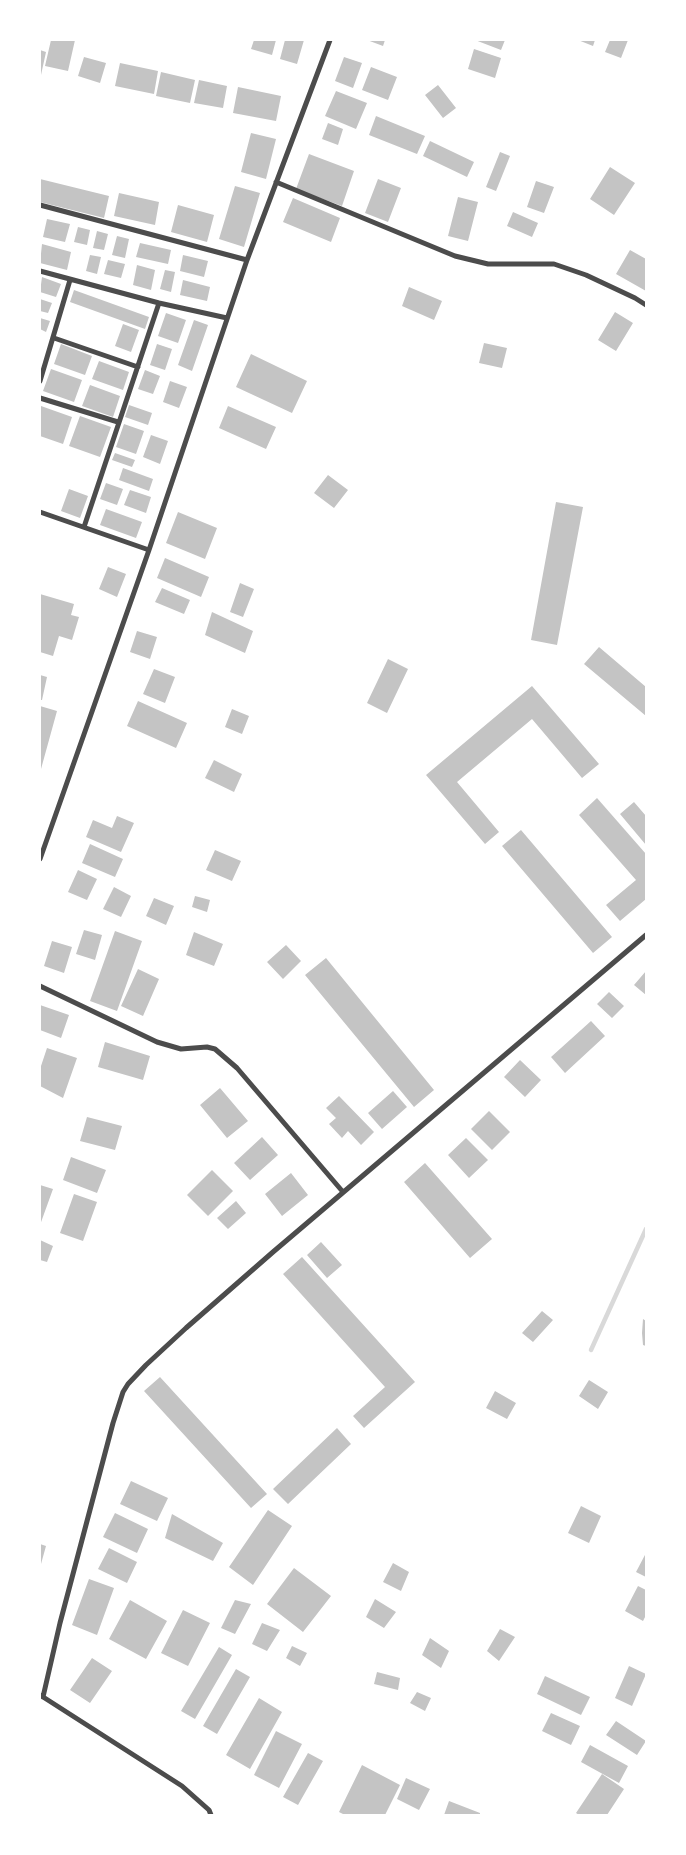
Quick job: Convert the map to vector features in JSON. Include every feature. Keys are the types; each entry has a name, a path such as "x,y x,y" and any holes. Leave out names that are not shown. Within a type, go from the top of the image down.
{"street":[{"path":"40,859 149,550 247,260 330,40"},
{"path":"276,182 455,256 488,264 554,264 586,275 646,305"},
{"path":"40,205 247,260"},
{"path":"40,271 159,303 227,318"},
{"path":"40,381 70,280"},
{"path":"84,527 159,303"},
{"path":"54,338 138,367"},
{"path":"40,398 118,422"},
{"path":"40,512 149,550"},
{"path":"212,1815 182,1786 42,1696 113,1423 123,1392 146,1365 186,1328 646,935"},
{"path":"40,986 157,1042 180,1049 207,1047 215,1049 237,1068 344,1192"}],"building":[{"path":"51,40 75,40 68,71 45,66"},
{"path":"254,40 276,40 272,55 251,49"},
{"path":"285,40 304,40 297,64 280,59"},
{"path":"367,40 385,40 383,46"},
{"path":"475,40 505,40 501,50"},
{"path":"578,40 595,40 593,46"},
{"path":"610,40 628,40 621,58 605,52"},
{"path":"474,49 501,58 495,78 468,69"},
{"path":"40,50 46,52 41,75 40,75"},
{"path":"84,57 106,63 100,83 78,76"},
{"path":"344,57 362,63 353,88 335,81"},
{"path":"120,63 158,71 154,94 115,86"},
{"path":"371,67 397,77 388,100 362,90"},
{"path":"161,72 195,80 190,103 156,96"},
{"path":"199,80 227,86 223,108 194,103"},
{"path":"438,85 456,108 443,118 425,95"},
{"path":"238,87 281,96 276,121 233,113"},
{"path":"336,91 367,103 356,129 325,116"},
{"path":"376,116 425,136 417,154 369,135"},
{"path":"328,123 343,129 338,145 322,139"},
{"path":"251,133 276,139 266,179 241,172"},
{"path":"430,141 474,162 467,177 423,156"},
{"path":"500,152 510,156 496,191 486,187"},
{"path":"309,154 354,171 342,206 296,189"},
{"path":"610,167 635,183 614,215 590,199"},
{"path":"40,179 109,196 104,218 40,202"},
{"path":"378,179 401,188 388,222 365,213"},
{"path":"536,181 554,187 544,213 527,207"},
{"path":"235,186 260,193 244,247 219,239"},
{"path":"119,193 159,202 155,225 114,216"},
{"path":"458,197 478,202 468,241 448,236"},
{"path":"293,198 340,218 331,242 283,222"},
{"path":"178,205 214,215 207,242 171,232"},
{"path":"513,212 538,223 532,237 507,226"},
{"path":"47,219 70,224 65,242 43,237"},
{"path":"78,227 90,230 87,245 74,242"},
{"path":"97,231 108,234 104,250 93,248"},
{"path":"117,236 129,239 125,258 112,255"},
{"path":"140,243 171,250 168,264 136,257"},
{"path":"42,244 71,252 67,270 40,263"},
{"path":"630,250 646,259 646,291 616,274"},
{"path":"90,255 101,257 97,274 86,271"},
{"path":"183,255 208,261 204,277 180,271"},
{"path":"108,260 125,264 121,278 104,274"},
{"path":"137,265 155,270 151,290 133,285"},
{"path":"165,270 175,272 171,292 160,289"},
{"path":"42,277 61,284 56,297 40,292"},
{"path":"183,280 210,287 207,301 180,295"},
{"path":"409,287 442,301 434,320 402,306"},
{"path":"74,290 149,317 145,329 70,302"},
{"path":"40,299 52,303 48,313 40,311"},
{"path":"615,312 633,323 616,351 598,340"},
{"path":"166,313 186,320 178,343 158,336"},
{"path":"40,318 50,321 46,332 40,329"},
{"path":"194,320 208,325 192,371 178,365"},
{"path":"123,324 139,330 131,352 115,346"},
{"path":"484,343 507,348 502,368 479,363"},
{"path":"61,344 92,356 85,375 54,364"},
{"path":"157,344 172,349 165,370 150,365"},
{"path":"251,354 307,381 292,413 236,387"},
{"path":"99,361 129,372 123,390 92,379"},
{"path":"51,369 82,380 74,402 43,391"},
{"path":"145,370 160,376 153,394 138,389"},
{"path":"170,381 187,387 179,408 163,402"},
{"path":"90,385 120,396 113,417 82,406"},
{"path":"129,405 152,413 148,425 125,417"},
{"path":"41,406 72,417 63,444 40,436"},
{"path":"228,406 276,427 266,449 219,428"},
{"path":"80,416 111,427 100,457 69,446"},
{"path":"124,424 144,431 136,454 116,447"},
{"path":"151,435 168,441 160,464 143,457"},
{"path":"115,453 135,460 132,467 112,460"},
{"path":"123,468 153,479 149,491 119,480"},
{"path":"328,475 348,490 334,508 314,493"},
{"path":"106,483 123,489 117,505 100,499"},
{"path":"69,489 88,496 80,518 61,511"},
{"path":"130,490 151,497 146,513 124,505"},
{"path":"556,502 583,507 557,645 531,640"},
{"path":"106,509 142,522 136,538 100,525"},
{"path":"178,512 217,528 205,559 166,543"},
{"path":"165,558 209,577 201,597 157,578"},
{"path":"108,567 126,574 117,597 99,589"},
{"path":"240,583 254,589 243,617 230,612"},
{"path":"162,588 190,600 184,614 155,602"},
{"path":"40,594 74,604 71,615 79,617 72,640 59,636 53,656 40,652"},
{"path":"212,612 253,631 245,653 205,635"},
{"path":"137,631 157,637 150,659 130,652"},
{"path":"599,647 646,687 646,716 584,664"},
{"path":"388,659 408,669 387,713 367,703"},
{"path":"154,669 175,677 165,703 143,694"},
{"path":"40,675 47,677 42,700 40,700"},
{"path":"532,686 599,764 582,778 532,719 457,782 499,832 485,844 426,775"},
{"path":"138,701 187,723 176,748 127,726"},
{"path":"40,706 57,711 41,769 40,769"},
{"path":"232,709 249,716 242,734 225,727"},
{"path":"214,760 242,774 234,792 205,778"},
{"path":"597,798 646,854 646,899 620,921 606,905 636,880 579,815"},
{"path":"634,802 646,816 646,845 620,814"},
{"path":"117,816 134,823 121,852 86,837 93,820 112,828"},
{"path":"521,830 612,937 593,953 502,846"},
{"path":"90,844 123,859 115,877 82,863"},
{"path":"215,850 241,861 232,881 206,870"},
{"path":"78,870 97,879 87,900 68,892"},
{"path":"114,887 131,896 121,917 103,909"},
{"path":"195,896 210,900 207,912 192,907"},
{"path":"154,898 174,906 166,925 146,916"},
{"path":"84,930 102,935 95,960 76,954"},
{"path":"115,931 142,941 117,1011 90,1001"},
{"path":"194,932 223,944 214,966 186,955"},
{"path":"52,941 72,947 64,973 44,966"},
{"path":"286,945 301,961 283,979 267,962"},
{"path":"326,958 434,1090 414,1107 305,975"},
{"path":"138,969 159,979 143,1016 121,1006"},
{"path":"646,971 646,995 634,985"},
{"path":"609,992 624,1006 612,1018 597,1004"},
{"path":"40,1005 69,1015 61,1038 40,1030"},
{"path":"591,1021 605,1036 565,1073 551,1057"},
{"path":"105,1042 150,1056 143,1080 98,1067"},
{"path":"47,1048 77,1058 63,1098 40,1086 40,1069"},
{"path":"520,1060 541,1080 525,1097 504,1077"},
{"path":"220,1088 248,1121 227,1138 200,1105"},
{"path":"393,1091 407,1107 382,1129 368,1113"},
{"path":"339,1096 374,1132 361,1145 348,1131 342,1138 329,1124 336,1118 326,1108"},
{"path":"489,1111 510,1132 492,1150 471,1129"},
{"path":"87,1117 122,1126 115,1150 80,1141"},
{"path":"262,1137 278,1155 250,1180 234,1163"},
{"path":"466,1138 488,1160 469,1178 448,1155"},
{"path":"71,1157 106,1170 97,1193 63,1180"},
{"path":"425,1163 492,1239 470,1258 404,1182"},
{"path":"212,1170 233,1191 208,1216 187,1195"},
{"path":"291,1173 308,1195 282,1216 265,1194"},
{"path":"40,1185 53,1189 40,1225"},
{"path":"74,1194 97,1202 83,1241 60,1233"},
{"path":"236,1201 246,1213 228,1229 217,1218"},
{"path":"40,1240 53,1246 47,1262 40,1260"},
{"path":"321,1242 342,1265 327,1278 307,1255"},
{"path":"302,1257 415,1382 364,1428 353,1416 385,1387 283,1274"},
{"path":"542,1311 553,1320 533,1342 522,1333"},
{"path":"643,1319 646,1321 646,1346 643,1345"},
{"path":"160,1377 267,1494 251,1508 144,1391"},
{"path":"589,1380 608,1392 598,1409 579,1396"},
{"path":"495,1391 516,1403 507,1419 486,1408"},
{"path":"337,1428 351,1444 288,1504 273,1489"},
{"path":"131,1481 168,1498 157,1521 120,1504"},
{"path":"581,1506 601,1516 589,1543 568,1533"},
{"path":"268,1510 292,1526 253,1585 229,1567"},
{"path":"115,1513 148,1529 137,1553 103,1537"},
{"path":"172,1514 223,1543 213,1561 165,1538"},
{"path":"40,1544 46,1546 41,1564 40,1564"},
{"path":"109,1548 137,1562 127,1583 98,1569"},
{"path":"646,1553 646,1577 636,1572"},
{"path":"393,1563 409,1572 401,1591 383,1582"},
{"path":"294,1568 331,1596 303,1632 267,1604"},
{"path":"89,1579 114,1588 97,1635 72,1625"},
{"path":"638,1586 646,1590 646,1615 643,1621 625,1611"},
{"path":"375,1599 396,1612 384,1628 366,1617"},
{"path":"130,1600 167,1621 146,1659 109,1639"},
{"path":"235,1600 251,1604 235,1634 221,1628"},
{"path":"183,1610 210,1623 188,1666 161,1653"},
{"path":"262,1623 280,1630 267,1651 252,1644"},
{"path":"500,1629 515,1637 499,1661 487,1651"},
{"path":"430,1638 449,1651 441,1668 422,1655"},
{"path":"292,1646 307,1653 300,1666 286,1658"},
{"path":"219,1647 232,1655 195,1719 181,1711"},
{"path":"92,1658 112,1671 90,1703 70,1690"},
{"path":"629,1666 646,1674 632,1706 615,1698"},
{"path":"236,1669 250,1677 217,1734 203,1726"},
{"path":"377,1672 400,1678 398,1690 374,1684"},
{"path":"545,1676 590,1697 581,1715 537,1694"},
{"path":"417,1692 431,1698 425,1711 410,1703"},
{"path":"259,1698 282,1712 250,1769 226,1755"},
{"path":"551,1713 580,1726 571,1745 542,1731"},
{"path":"616,1721 646,1741 637,1755 606,1735"},
{"path":"276,1731 302,1744 279,1788 254,1775"},
{"path":"590,1745 628,1766 619,1783 581,1762"},
{"path":"308,1753 323,1761 298,1805 283,1797"},
{"path":"362,1765 400,1785 385,1815 345,1815 339,1812"},
{"path":"602,1774 624,1789 607,1815 579,1815 576,1813"},
{"path":"406,1778 430,1789 419,1810 397,1799"},
{"path":"449,1801 480,1813 480,1815 444,1815"}],"waterway":[{"path":"591,1350 646,1229"}]}
